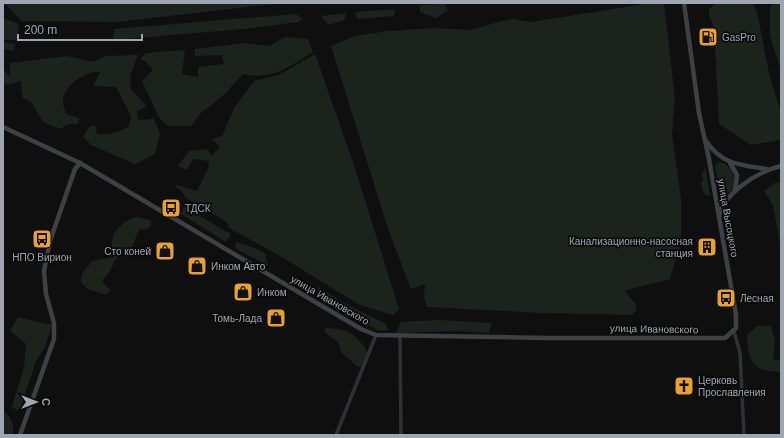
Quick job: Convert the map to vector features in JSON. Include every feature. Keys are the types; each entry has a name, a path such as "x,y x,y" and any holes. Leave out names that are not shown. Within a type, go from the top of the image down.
{"main road":[{"name":"улица Высоцкого","path":"684,3 698,113 709,159 736,315 734,331"},
{"name":"улица Ивановского","path":"3,127 45,145 80,163 361,329 376,336 715,339 725,338 734,331"},
{"path":"704,138 712,150 720,158 727,161 768,169"},
{"path":"709,159 720,158"},
{"path":"727,161 736,170 737,175 733,194"},
{"path":"20,435 54,339 54,323 44,281 45,260 50,241 75,169 80,163"},
{"path":"719,222 723,205 733,194 752,178 768,169 781,166"},
{"path":"716,203 733,194"}],"street":[{"name":"улица Высоцкого","path":"734,331 738,341 741,358 744,435"},
{"path":"336,435 376,336"},
{"path":"400,337 401,435"}],"shaded area":[{"path":"4,3 281,3 117,22 22,21"},
{"path":"650,3 664,3 675,98 672,134 681,199 681,243 670,279 627,290 625,292 636,304 636,310 632,315 543,313 427,307 424,296 425,284 411,289 389,232 331,46 355,36 388,31 434,28 471,30 513,19 531,22"},
{"path":"716,3 753,3 757,12 770,78 781,112 781,140 751,145 719,124 715,46 717,34 709,16 709,9"},
{"path":"774,3 781,3 781,70 770,36 770,7"},
{"path":"445,4 448,10 436,18 420,12 420,5"},
{"path":"395,9 394,16 357,19 356,12"},
{"path":"347,13 344,20 329,25 321,16"},
{"path":"296,14 303,19 298,22 244,29 113,40 114,29"},
{"path":"3,18 19,24 17,40 3,40"},
{"path":"285,37 308,39 313,52 289,67 272,74 254,76 243,74 224,95 201,113 191,126 168,126 160,119 142,81 153,70 146,62 140,59 146,53 185,50 182,74 198,77 198,67 224,64 222,55 195,56 195,49 246,43 269,46"},
{"path":"3,42 15,44 13,51 3,49"},
{"path":"315,54 354,165 399,309 393,315 360,305 275,253 229,228 227,222 186,198 181,190 175,187 176,185 197,191 208,169 209,161 193,159 187,170 178,166 189,151 208,149 211,156 220,147 212,139 222,136 234,108 254,81 279,75"},
{"path":"138,55 130,76 131,90 147,106 137,111 138,120 154,119 160,133 155,154 135,164 91,145 83,137 89,127 95,125 97,134 114,133 129,126 131,116 116,87 93,86 100,72 88,74 76,80 67,90 63,102 66,114 79,118 78,124 68,124 60,129 43,122 32,103 22,97 21,81 6,85 3,81 3,70 10,76 10,63 67,56 94,62 105,56"},
{"path":"719,162 731,169 734,177 732,190 722,197 720,196 715,165"},
{"path":"705,168 710,196 705,195 700,182 703,182 701,175"},
{"path":"781,182 781,250 773,205 764,191 775,183"},
{"path":"184,207 231,234 226,242 181,214"},
{"path":"137,217 150,220 151,225 148,229 140,229 137,233 133,246 128,252 118,255 108,274 102,281 110,290 107,295 87,289 81,282 82,274 92,261 114,257 112,243 115,232 125,222"},
{"path":"236,242 265,253 268,266 235,248"},
{"path":"315,285 342,302 386,324 388,330 380,331 330,306"},
{"path":"18,317 52,325 45,347 36,361 19,412 12,407 24,367 26,344 10,331"},
{"path":"439,320 492,323 489,333 457,331 396,333 401,322"},
{"path":"758,326 771,326 775,340 773,359 781,360 781,372 764,370 758,367 751,358 747,334"},
{"path":"325,328 346,331 356,337 369,355 365,366 358,367 341,352 338,342 325,332"},
{"path":"3,410 12,421 12,435 3,435"}],"place":[{"name":"GasPro","path":"708,37"},
{"name":"ТДСК","path":"171,208"},
{"name":"НПО Вирион","path":"42,239"},
{"name":"Канализационно-насосная станция","path":"707,247"},
{"name":"Сто коней","path":"165,251"},
{"name":"Инком Авто","path":"197,266"},
{"name":"Инком","path":"243,292"},
{"name":"Лесная","path":"726,298"},
{"name":"Томь-Лада","path":"276,318"},
{"name":"Церковь Прославления","path":"684,386"}]}
